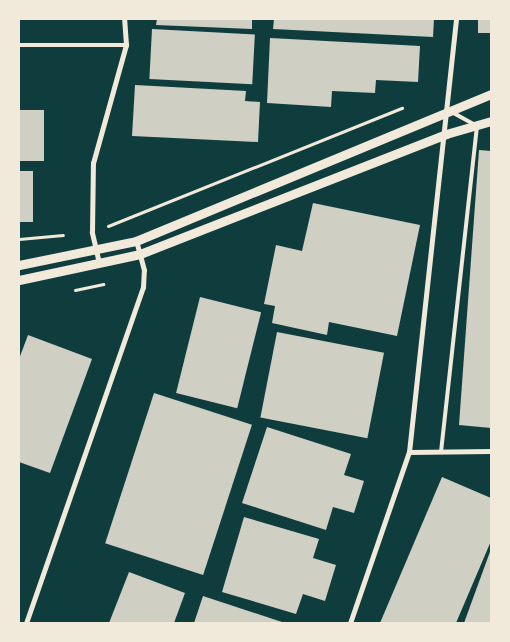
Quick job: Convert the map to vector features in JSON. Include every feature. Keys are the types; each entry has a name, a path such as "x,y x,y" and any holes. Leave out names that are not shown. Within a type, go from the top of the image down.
{"street":[{"path":"99,264 94,252 92,232 93,162 126,45 124,19"},
{"path":"350,623 409,452 446,134 456,19"},
{"path":"19,265 94,252 136,242 447,110 491,94"},
{"path":"19,280 140,254 446,134 491,121"},
{"path":"26,623 137,308 143,287 140,254 136,242"},
{"path":"409,452 491,451"}],"lane":[{"path":"19,45 126,45"},
{"path":"441,452 477,126 447,110"}],"path":[{"path":"19,239 92,232 412,104"}],"building":[{"path":"157,19 252,19 252,29 156,25"},
{"path":"274,19 434,19 433,37 273,29"},
{"path":"478,19 491,19 491,33 478,33"},
{"path":"152,29 255,34 252,84 149,79"},
{"path":"270,38 420,46 418,82 376,80 375,93 332,91 331,107 267,103"},
{"path":"135,85 246,91 245,101 260,102 258,142 132,136"},
{"path":"19,110 44,110 44,161 19,161"},
{"path":"479,150 491,151 491,428 459,425"},
{"path":"19,171 33,171 33,222 19,222"},
{"path":"313,203 420,225 397,336 329,322 327,335 272,323 275,306 264,304 276,245 302,251"},
{"path":"200,297 261,312 237,408 176,393"},
{"path":"277,332 384,353 367,438 260,417"},
{"path":"28,335 92,359 50,473 19,462 19,359"},
{"path":"154,393 252,425 203,575 105,543"},
{"path":"267,427 351,454 344,475 364,481 354,513 333,507 326,530 242,503"},
{"path":"442,477 491,498 491,541 456,623 380,623"},
{"path":"244,517 319,539 313,558 336,565 325,601 303,594 296,614 222,592"},
{"path":"491,549 491,623 464,623"},
{"path":"129,572 185,593 174,623 109,623"},
{"path":"203,596 285,623 194,623"}]}
